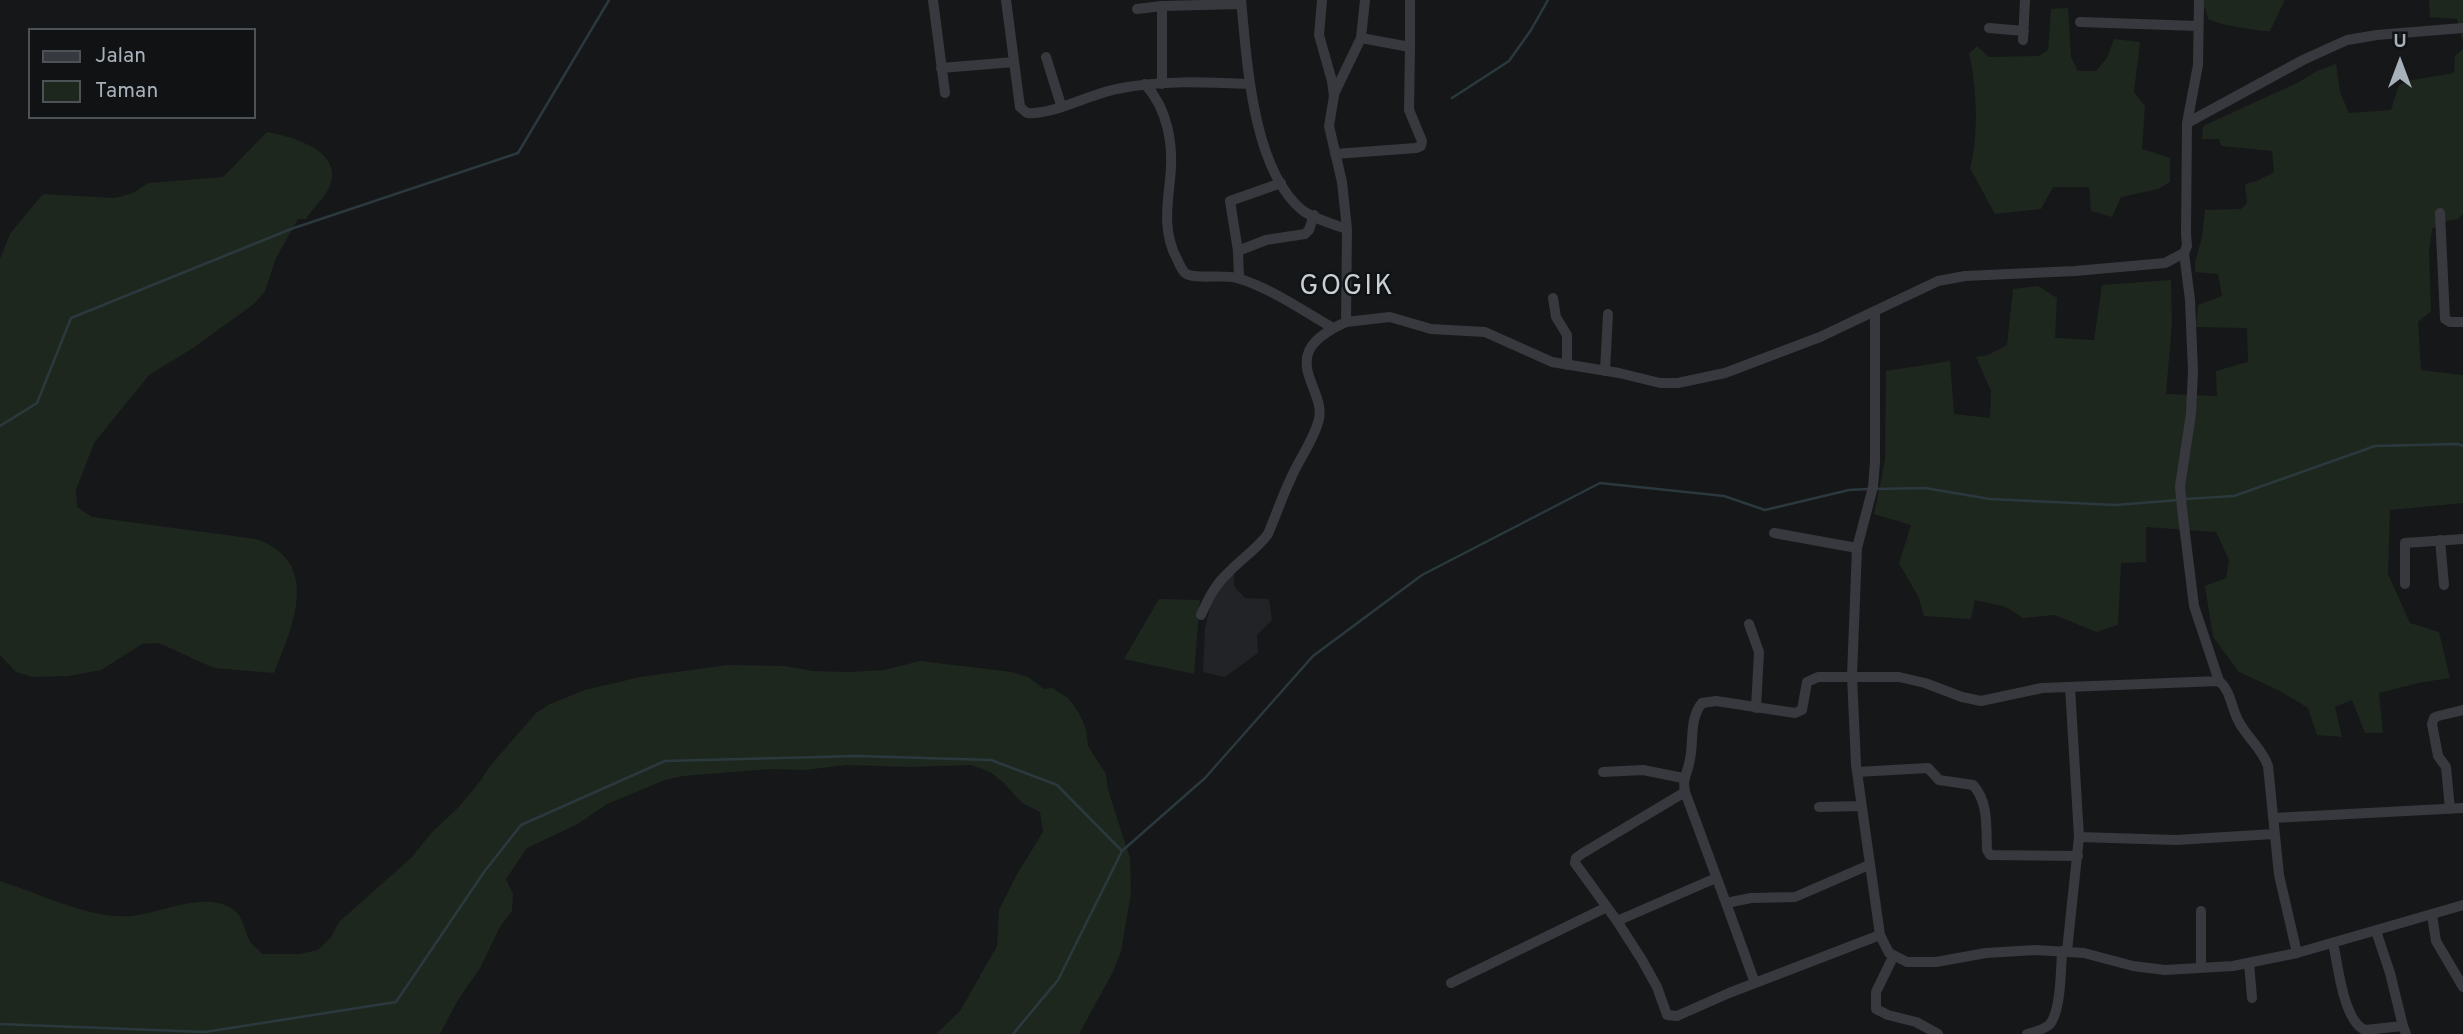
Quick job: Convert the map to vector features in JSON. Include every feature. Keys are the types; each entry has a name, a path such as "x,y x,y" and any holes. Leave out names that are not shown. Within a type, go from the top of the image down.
{"street":[{"path":"933,0 945,93"},
{"path":"1006,0 1018,96 1023,111 1042,113 1115,89 1145,84 1248,84"},
{"path":"1322,0 1319,35 1334,96"},
{"path":"1346,322 1347,229 1342,182 1329,127 1334,96 1362,38 1365,0"},
{"path":"1335,154 1411,149 1420,146 1422,141 1409,110 1410,0"},
{"path":"1989,29 2024,36 2025,0"},
{"path":"1201,615 1211,593 1227,573 1268,534 1290,478 1318,422 1319,408 1307,368 1307,356 1315,341 1346,322 1390,317 1430,330 1485,332 1539,357 1567,365 1669,384 1725,373 1820,337 1928,284 1948,278 2165,263 2183,253 2188,246 2187,123 2198,65 2199,0"},
{"path":"1137,9 1241,2 1248,84 1272,164 1281,183 1306,213 1347,229"},
{"path":"1162,6 1162,83"},
{"path":"2080,22 2198,26"},
{"path":"2187,123 2303,60 2347,40 2463,28"},
{"path":"1362,38 1410,47"},
{"path":"1046,57 1061,105"},
{"path":"941,68 1014,62"},
{"path":"1145,84 1157,98 1166,124 1171,159 1166,228 1172,251 1185,273 1193,276 1223,275 1239,278 1261,287 1333,328"},
{"path":"1239,278 1238,251 1230,201 1281,183"},
{"path":"2440,213 2445,319 2448,322 2463,322"},
{"path":"1238,251 1266,240 1305,234 1314,215"},
{"path":"2183,253 2190,300 2193,371 2191,414 2180,486 2194,606 2219,681 2228,692 2238,721 2266,759 2279,875 2297,953"},
{"path":"1553,298 1556,317 1567,335 1567,365"},
{"path":"1875,312 1875,462 1872,491 1857,548 1852,676 1861,806 1880,935 1884,947 1893,957 1926,962 2004,951 2065,951 2165,970 2249,963 2297,953 2463,905"},
{"path":"1605,371 1608,314"},
{"path":"1774,533 1857,548"},
{"path":"2405,584 2404,543 2463,539"},
{"path":"2440,540 2444,585"},
{"path":"1749,624 1759,652 1756,708"},
{"path":"1755,982 1685,792 1683,778 1690,762 1695,714 1702,703 1716,701 1789,713 1798,712 1802,710 1809,680 1818,677 1889,676 1911,679 1981,701 2028,690 2219,681"},
{"path":"2027,1034 2048,1026 2052,1020 2078,856 2070,687"},
{"path":"2451,809 2446,768 2438,756 2431,724 2438,716 2463,710"},
{"path":"1857,772 1923,767 1932,769 1938,780 1973,785 1985,811 1987,850 1990,855 2078,856"},
{"path":"1604,772 1643,770 1683,778"},
{"path":"1685,792 1576,858 1577,868 1617,921 1657,987 1667,1016 1677,1016 1755,982 1880,935"},
{"path":"1819,807 1861,806"},
{"path":"2273,818 2463,808"},
{"path":"2079,837 2176,840 2274,834"},
{"path":"1726,902 1751,898 1795,897 1870,865"},
{"path":"1617,921 1716,878"},
{"path":"1451,984 1607,907"},
{"path":"2201,911 2201,967"},
{"path":"2432,915 2436,941 2463,986"},
{"path":"2333,943 2344,997 2354,1023 2369,1032 2404,1030 2376,931"},
{"path":"1893,957 1876,992 1876,1009 1888,1016 1916,1022 1938,1034"},
{"path":"2249,963 2252,998"}],"shaded area":[{"path":"1231,573 1234,575 1234,586 1245,598 1269,599 1272,620 1257,635 1258,653 1225,677 1203,672 1205,628 1213,595"}],"green space":[{"path":"2197,0 2285,0 2270,31 2208,19 2206,10"},
{"path":"2429,0 2463,0 2463,43 2457,19 2430,17"},
{"path":"2068,8 2071,57 2078,71 2096,71 2107,58 2114,39 2140,42 2134,92 2145,106 2142,149 2170,158 2170,182 2158,189 2121,197 2112,217 2091,211 2089,187 2053,187 2041,209 1995,214 1970,168 1975,141 1976,111 1969,54 1977,46 1989,57 2039,56 2048,50 2051,9"},
{"path":"2463,49 2463,213 2459,219 2447,221 2432,229 2429,251 2431,311 2418,322 2421,370 2463,375 2463,503 2390,510 2388,574 2410,623 2439,632 2450,678 2379,693 2383,733 2365,733 2352,700 2335,707 2342,737 2317,735 2308,708 2280,691 2239,672 2213,637 2205,586 2226,578 2229,560 2216,532 2146,527 2146,562 2121,563 2118,625 2096,632 2055,615 2023,618 2006,607 1975,600 1971,619 1924,616 1919,598 1899,563 1911,525 1874,514 1885,460 1886,371 1950,361 1954,414 1990,418 1991,391 1976,357 1988,355 2007,345 2013,289 2038,286 2057,298 2055,338 2094,340 2102,285 2171,280 2172,323 2166,394 2217,396 2216,371 2248,362 2247,328 2196,327 2198,305 2222,296 2218,274 2195,272 2205,210 2241,209 2247,203 2245,184 2274,172 2272,151 2221,146 2219,139 2202,139 2203,126 2336,64 2340,92 2349,113 2391,110 2399,85 2412,80 2454,73 2455,56"},
{"path":"267,132 298,140 319,151 331,168 331,184 306,219 298,219 276,258 265,291 254,304 193,348 149,375 94,443 76,490 77,507 92,517 256,539 277,549 289,563 296,579 297,597 294,616 274,673 214,668 159,643 142,644 101,670 68,676 33,677 16,672 0,655 0,259 10,234 43,194 115,198 133,193 148,183 223,177"},
{"path":"1159,599 1200,600 1194,674 1124,659"},
{"path":"920,661 1012,672 1028,677 1044,689 1052,688 1068,698 1079,713 1086,729 1088,746 1106,774 1108,790 1130,858 1131,893 1121,951 1114,970 1079,1034 936,1034 960,1011 997,946 999,910 1043,832 1040,812 1022,803 990,772 971,765 846,765 805,770 770,769 683,776 665,780 607,804 576,825 527,848 506,879 513,894 512,911 501,925 480,968 458,1000 440,1034 0,1034 0,881 80,909 113,916 141,914 196,902 222,904 238,914 251,943 263,954 299,954 318,950 331,937 339,922 411,858 433,831 458,808 536,713 550,704 585,690 640,677 728,665 785,666 812,671 849,672 884,670"}],"waterway":[{"path":"0,426 37,403 71,318 291,229 518,153 609,0"},
{"path":"1452,98 1509,61 1548,0"},
{"path":"2185,499 2234,496 2375,446 2463,446"},
{"path":"1013,1034 1058,980 1122,851 1205,778 1313,656 1422,575 1600,483 1724,496 1765,510 1849,490 1868,489"},
{"path":"1875,489 1925,488 1990,499 2115,505 2179,500"},
{"path":"0,1024 205,1032 396,1002 484,872 521,825 665,761 857,756 991,760 1057,785 1122,851"}],"district":[{"name":"GOGIK","path":"1347,288"}]}
